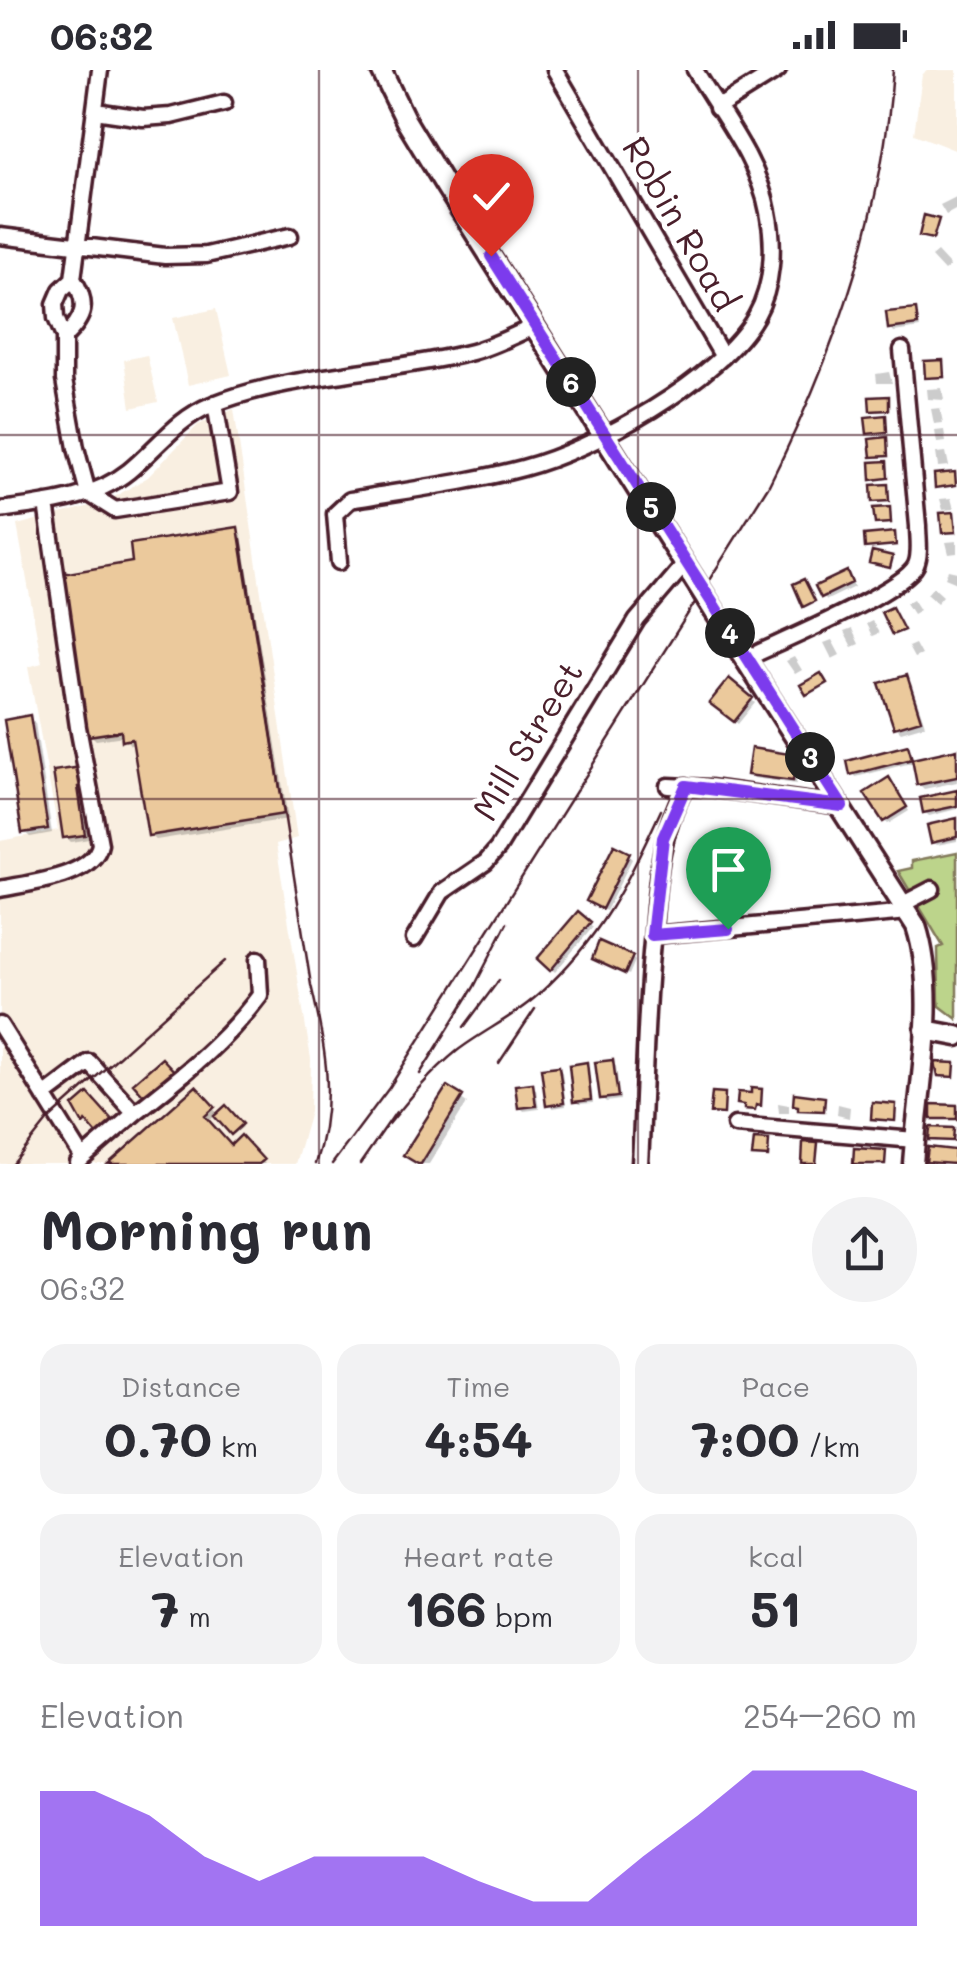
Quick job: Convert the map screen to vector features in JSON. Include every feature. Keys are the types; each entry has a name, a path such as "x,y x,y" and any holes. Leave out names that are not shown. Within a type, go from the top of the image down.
{"main road":[{"path":"380,70 446,187 905,908 925,954 924,1030 913,1164"},
{"path":"924,1030 957,1036"}],"street":[{"path":"64,337 78,325 84,310 83,295 73,279 100,70"},
{"name":"Robin Road","path":"554,70 724,357"},
{"path":"339,562 334,514 350,500 523,468 605,435 685,386 724,357 745,334 762,303 769,279 772,238 760,183 695,70"},
{"path":"718,108 778,70"},
{"path":"95,111 143,118 224,103"},
{"path":"0,236 165,256 206,255 290,236"},
{"path":"73,279 60,290 55,304 64,337 64,380 88,494 115,510 230,492 215,403"},
{"path":"0,510 88,494 130,470 176,427 215,403 358,371 470,352 535,326"},
{"path":"747,658 885,591 914,568 918,526 902,350"},
{"path":"0,889 66,874 86,865 99,851 100,844 78,727 46,503"},
{"name":"Mill Street","path":"414,940 442,892 486,862 498,848 637,620 689,570"},
{"path":"668,786 842,806"},
{"path":"640,1164 652,935 663,838 686,786"},
{"path":"652,935 905,908 932,889"},
{"path":"0,1025 80,1161 186,1073 244,1017 260,995 258,959"},
{"path":"44,1096 89,1062 136,1113"},
{"path":"735,1124 914,1140"}],"shaded area":[{"path":"927,70 957,70 957,151 914,134 922,75"},
{"path":"216,309 231,375 188,385 173,318"},
{"path":"147,355 158,402 131,408 124,360"},
{"path":"234,409 297,838 276,844 311,1059 310,1112 295,1164 0,1164 0,841 58,830 28,667 42,663 17,525 106,502 148,477 198,425"}],"green space":[{"path":"957,852 957,1019 940,1006 938,948 943,946 898,871 912,868 912,861"}],"building":[{"path":"924,215 939,219 933,239 919,236"},
{"path":"916,309 918,325 888,329 886,312"},
{"path":"943,360 944,377 925,378 924,361"},
{"path":"889,396 889,410 870,411 869,397"},
{"path":"886,415 887,432 867,434 865,417"},
{"path":"887,437 888,456 871,457 869,439"},
{"path":"887,461 888,478 871,480 870,462"},
{"path":"955,472 956,485 935,488 934,474"},
{"path":"888,484 889,501 872,502 871,485"},
{"path":"890,507 891,523 875,524 873,508"},
{"path":"954,512 956,532 942,533 940,513"},
{"path":"238,527 284,814 148,836 132,739 122,741 121,731 88,736 62,574 132,562 130,544"},
{"path":"895,532 896,545 865,548 864,535"},
{"path":"872,551 893,556 890,568 869,563"},
{"path":"847,571 852,583 821,598 815,586"},
{"path":"804,579 815,601 803,607 793,584"},
{"path":"892,607 904,630 892,635 881,612"},
{"path":"821,673 827,683 806,695 800,685"},
{"path":"907,675 921,720 894,728 879,683"},
{"path":"729,678 753,698 734,722 709,703"},
{"path":"30,715 48,829 22,833 4,720"},
{"path":"908,745 912,759 850,775 847,761"},
{"path":"751,748 796,755 793,781 747,775"},
{"path":"957,749 957,777 917,785 912,759"},
{"path":"82,767 85,785 78,787 85,835 63,838 53,771"},
{"path":"889,777 907,807 883,822 864,793"},
{"path":"957,790 957,806 923,813 920,798"},
{"path":"957,818 957,837 931,843 927,825"},
{"path":"614,845 630,853 602,909 586,901"},
{"path":"578,911 591,922 550,971 537,959"},
{"path":"599,941 633,956 625,974 592,959"},
{"path":"162,1058 176,1073 147,1099 133,1083"},
{"path":"613,1060 618,1097 600,1099 595,1062"},
{"path":"587,1062 591,1100 573,1102 569,1065"},
{"path":"935,1062 955,1063 954,1077 938,1076"},
{"path":"559,1066 564,1103 546,1106 541,1068"},
{"path":"533,1083 536,1106 518,1108 515,1085"},
{"path":"196,1086 215,1107 205,1116 231,1145 241,1135 264,1160 259,1164 108,1164"},
{"path":"447,1086 463,1096 418,1164 403,1155"},
{"path":"751,1088 762,1089 761,1106 756,1105 755,1110 737,1104 738,1092 751,1093"},
{"path":"712,1092 725,1093 724,1114 710,1113"},
{"path":"88,1093 113,1121 98,1135 86,1121 83,1124 73,1106"},
{"path":"794,1093 825,1097 824,1111 798,1110 793,1105"},
{"path":"872,1102 896,1104 895,1121 871,1119"},
{"path":"931,1104 957,1105 957,1119 931,1119"},
{"path":"226,1105 243,1124 231,1135 214,1116"},
{"path":"930,1127 954,1128 953,1141 929,1140"},
{"path":"754,1139 769,1140 768,1157 752,1156"},
{"path":"803,1142 818,1143 816,1164 802,1164"},
{"path":"928,1147 955,1150 954,1164 926,1162"},
{"path":"854,1148 886,1150 885,1164 853,1164"}],"railway":[{"path":"332,1164 389,1088 769,485 815,386 852,284 879,178 893,70"},
{"path":"241,539 327,1075 325,1119 315,1164"},
{"path":"389,1124 447,1059 529,1002 561,973 611,909 661,810"},
{"path":"420,1074 474,987 507,923"},
{"path":"13,1164 48,1120 225,961"},
{"path":"464,1027 499,980"},
{"path":"499,1063 535,1009"},
{"path":"360,1164 396,1112"}],"route":[{"path":"491,256 842,806 686,786 663,838 652,935 728,929"}]}
